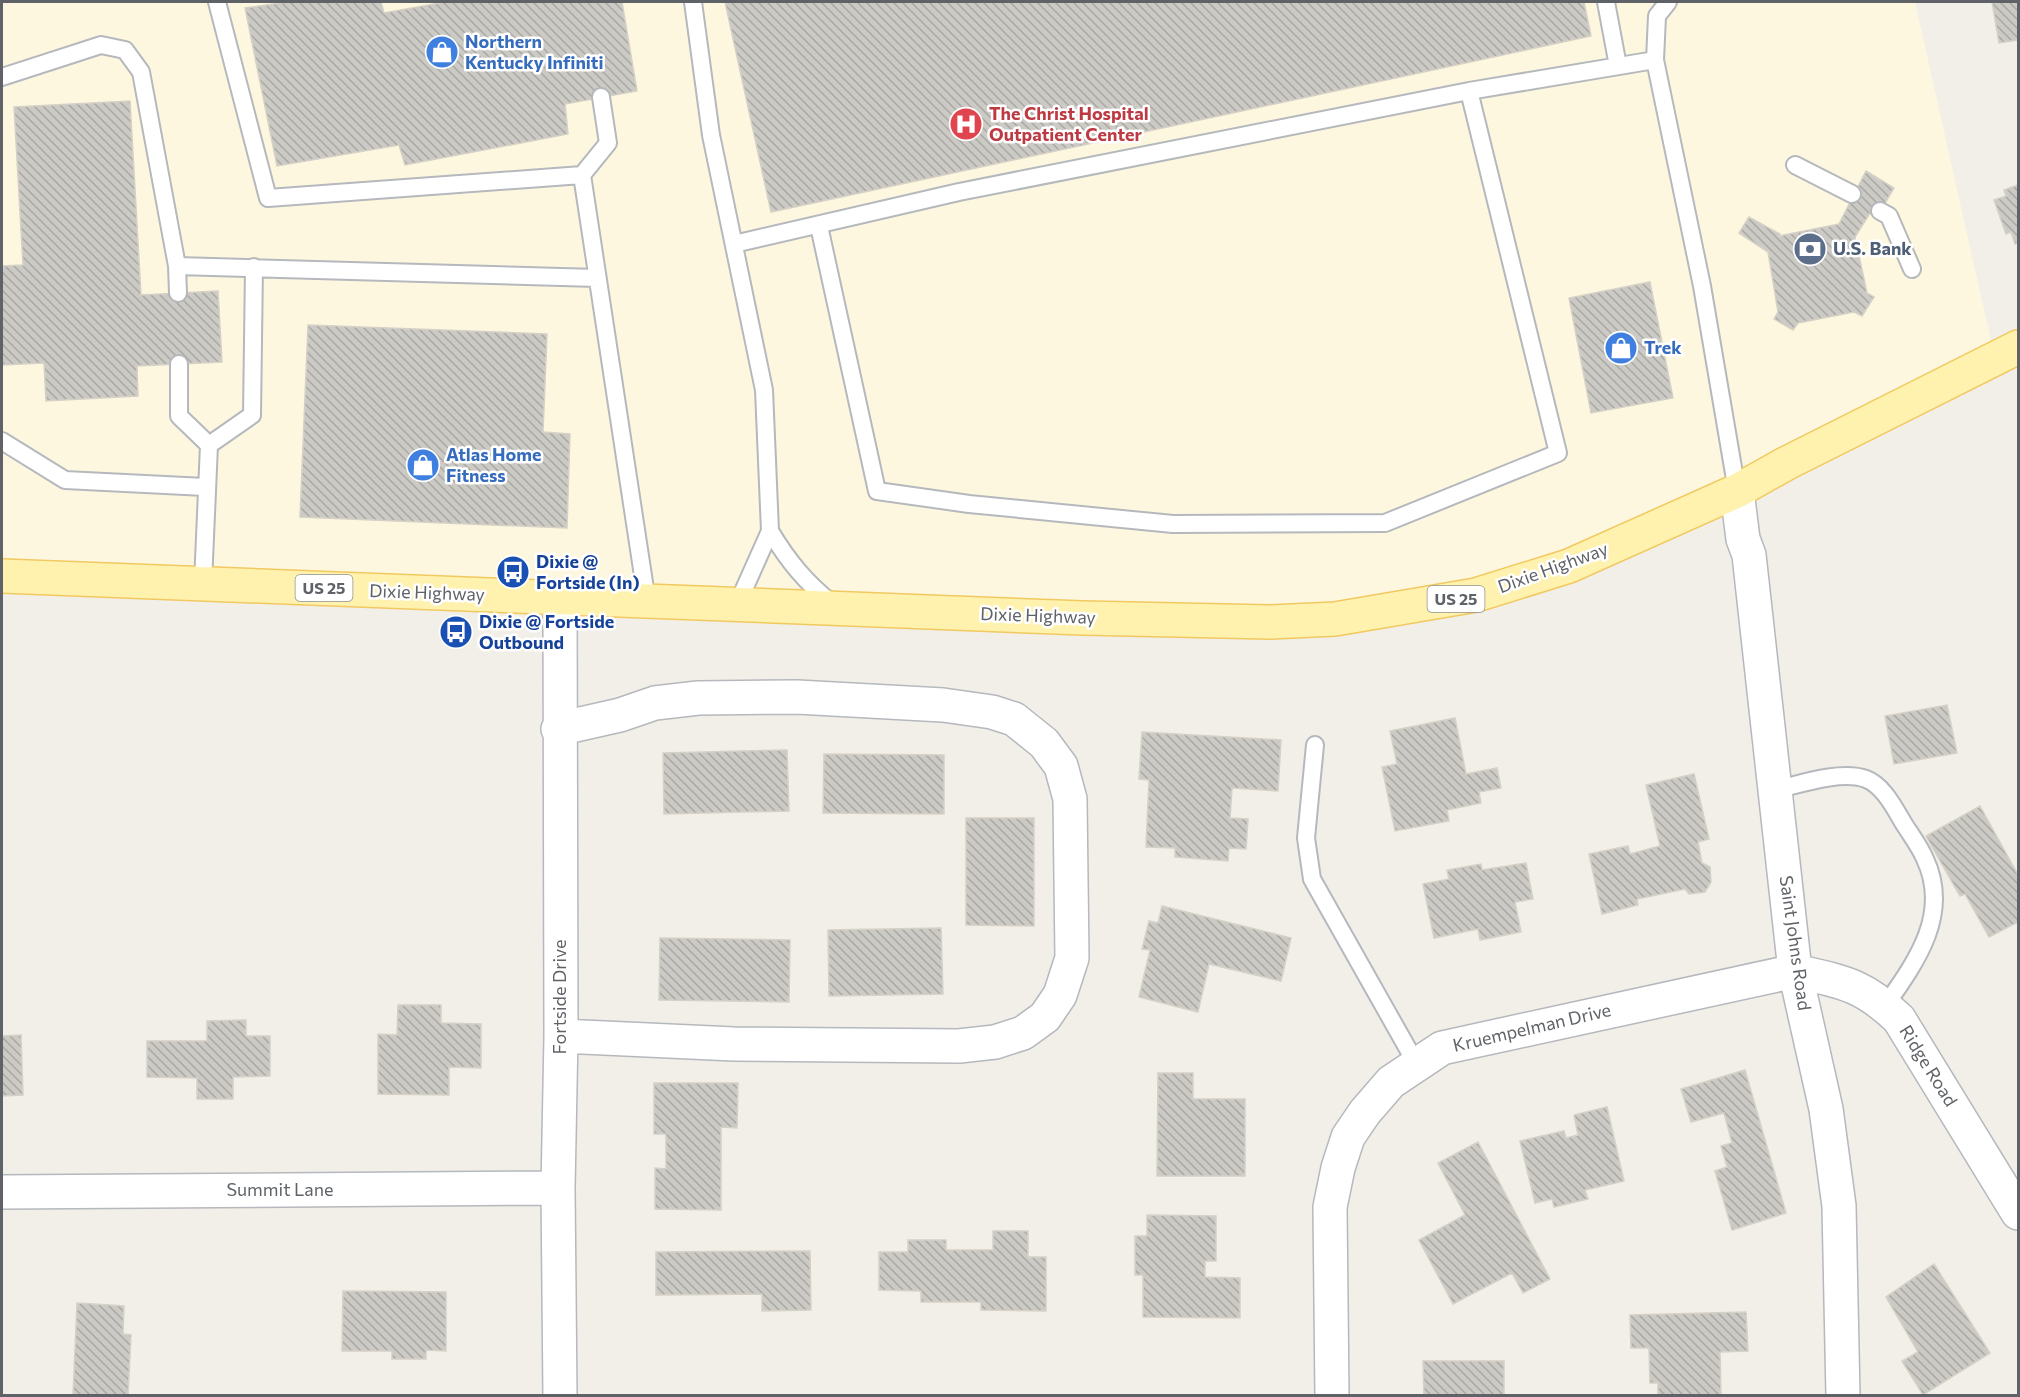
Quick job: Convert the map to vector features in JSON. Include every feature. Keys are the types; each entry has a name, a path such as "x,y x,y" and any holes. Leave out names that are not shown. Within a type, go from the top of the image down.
{"main road":[{"name":"Dixie Highway","path":"2,576 839,609 1270,622 1335,619 1476,595 1569,566 1737,491 1787,462 2019,347"}],"street":[{"name":"Saint Johns Road","path":"1737,491 1743,538 1749,555 1795,971 1826,1109 1839,1206 1843,1395"},
{"name":"Fortside Drive","path":"560,598 558,729 561,1036 558,1188 560,1395"},
{"path":"558,729 620,715 655,703 698,698 797,697 943,705 992,712 1014,719 1044,743 1061,766 1070,799 1072,958 1060,994 1045,1017 1023,1033 995,1042 959,1046 734,1044 561,1036"},
{"name":"Kruempelman Drive","path":"1332,1395 1330,1207 1338,1168 1348,1137 1365,1112 1391,1083 1443,1048 1795,971"},
{"name":"Ridge Road","path":"1795,971 1846,983 1874,996 1899,1018 2019,1213"},
{"name":"Summit Lane","path":"2,1192 558,1188"}],"lane":[{"path":"217,2 268,198 582,175 608,143 601,98"},
{"path":"693,2 711,135 764,390 770,531 737,605"},
{"path":"1606,2 1618,66"},
{"path":"1668,2 1657,16 1655,60 1702,286 1737,491"},
{"path":"2,78 100,45 125,50 141,72 177,266 178,293"},
{"path":"734,244 959,192 1469,91 1655,60"},
{"path":"819,226 877,491 969,504 1173,524 1385,523 1558,453 1469,91"},
{"path":"1795,165 1852,194"},
{"path":"582,175 646,602"},
{"path":"1880,211 1889,216 1912,269"},
{"path":"177,266 597,278"},
{"path":"203,583 205,487 209,445 252,415 254,267"},
{"path":"179,364 178,416 209,445"},
{"path":"2,441 65,480 205,487"},
{"path":"770,531 789,563 810,586 839,609"},
{"path":"1315,745 1306,838 1312,879 1417,1065"},
{"path":"1775,790 1832,777 1866,779 1889,799 1926,860 1935,899 1929,936 1915,963 1885,1006"}],"shaded area":[{"path":"2,2 1915,2 1995,359 1671,521 1335,619 2,576"}],"building":[{"name":"Northern Kentucky Infiniti","path":"287,2 381,2 384,13 445,2 622,2 637,91 565,104 568,134 405,165 399,145 277,166 245,8"},
{"name":"The Christ Hospital Outpatient Center","path":"725,2 1584,2 1591,36 771,212"},
{"path":"1992,2 2018,2 2018,40 1999,43"},
{"path":"130,101 141,295 218,291 222,362 137,366 138,396 46,401 44,363 2,365 2,266 23,265 14,107"},
{"name":"U.S. Bank","path":"1866,171 1894,188 1877,217 1870,213 1855,237 1867,293 1874,297 1862,316 1854,312 1798,323 1793,330 1774,319 1778,312 1768,252 1739,233 1749,217 1780,234 1779,236 1839,224"},
{"path":"2018,185 2018,243 2015,244 2011,232 2006,234 1994,200 2006,196 2004,190"},
{"name":"Trek","path":"1650,282 1673,398 1591,413 1569,298"},
{"path":"308,325 547,334 543,432 570,434 567,528 300,517"},
{"path":"1947,705 1957,753 1894,764 1885,716"},
{"path":"1455,718 1466,774 1497,768 1501,788 1479,792 1481,803 1447,810 1449,821 1395,831 1382,767 1397,764 1390,731"},
{"path":"1142,732 1281,740 1278,791 1232,788 1230,818 1248,819 1246,849 1229,848 1228,861 1175,857 1175,848 1146,847 1149,780 1139,779"},
{"path":"787,750 789,811 664,814 663,753"},
{"path":"824,754 944,755 944,814 823,813"},
{"path":"1694,774 1709,839 1698,842 1702,863 1710,867 1711,882 1705,892 1689,894 1685,889 1637,899 1638,905 1602,914 1589,854 1628,846 1630,854 1660,846 1646,785"},
{"path":"1980,806 2018,875 2018,922 1989,937 1965,894 1960,896 1926,836"},
{"path":"966,818 1034,818 1034,926 966,925"},
{"path":"1526,863 1533,899 1515,902 1521,932 1480,940 1478,929 1434,938 1423,884 1449,879 1447,870 1481,864 1482,870"},
{"path":"1162,906 1291,938 1281,981 1209,964 1198,1012 1139,997 1150,950 1142,949 1149,921 1158,923"},
{"path":"941,928 943,994 829,996 828,930"},
{"path":"660,938 790,940 789,1002 659,1000"},
{"path":"398,1005 441,1005 441,1023 481,1024 481,1068 449,1067 449,1095 378,1094 378,1034 397,1035"},
{"path":"246,1020 246,1036 270,1036 270,1076 233,1077 233,1099 197,1099 197,1078 147,1077 147,1041 207,1041 207,1021"},
{"path":"21,1035 23,1095 2,1096 2,1036"},
{"path":"1745,1070 1786,1213 1732,1230 1715,1171 1727,1167 1721,1146 1732,1143 1724,1113 1691,1122 1681,1089"},
{"path":"1158,1073 1193,1073 1193,1099 1245,1099 1245,1176 1157,1176"},
{"path":"654,1083 738,1083 737,1128 721,1127 721,1210 655,1209 655,1168 666,1169 666,1134 654,1134"},
{"path":"1607,1107 1624,1181 1585,1190 1588,1199 1554,1207 1552,1199 1535,1203 1520,1141 1564,1131 1566,1138 1578,1135 1574,1115"},
{"path":"1478,1142 1550,1279 1523,1293 1512,1273 1453,1304 1419,1240 1465,1215 1438,1163"},
{"path":"1147,1215 1216,1216 1216,1261 1205,1261 1205,1277 1240,1278 1240,1318 1143,1317 1143,1275 1135,1275 1135,1236 1147,1236"},
{"path":"993,1231 1028,1231 1028,1257 1046,1257 1046,1311 981,1310 981,1302 921,1302 921,1291 879,1290 879,1252 908,1252 908,1240 946,1240 946,1250 993,1250"},
{"path":"810,1251 811,1310 762,1311 762,1294 656,1295 656,1252"},
{"path":"1934,1264 1990,1353 1923,1395 1902,1361 1918,1352 1886,1297"},
{"path":"343,1291 446,1292 446,1351 426,1350 426,1359 392,1359 392,1351 342,1351"},
{"path":"77,1303 124,1306 123,1334 131,1335 128,1396 73,1396"},
{"path":"1746,1312 1748,1351 1720,1352 1721,1396 1658,1396 1658,1383 1650,1383 1649,1348 1631,1348 1630,1315"},
{"path":"1423,1361 1504,1361 1504,1396 1424,1396"}],"place":[{"name":"Northern Kentucky Infiniti","path":"442,52"},
{"name":"The Christ Hospital Outpatient Center","path":"966,124"},
{"name":"U.S. Bank","path":"1810,249"},
{"name":"Trek","path":"1621,348"},
{"name":"Atlas Home Fitness","path":"423,465"},
{"name":"Dixie @ Fortside (In)","path":"513,572"},
{"name":"Dixie @ Fortside Outbound","path":"456,632"}]}
